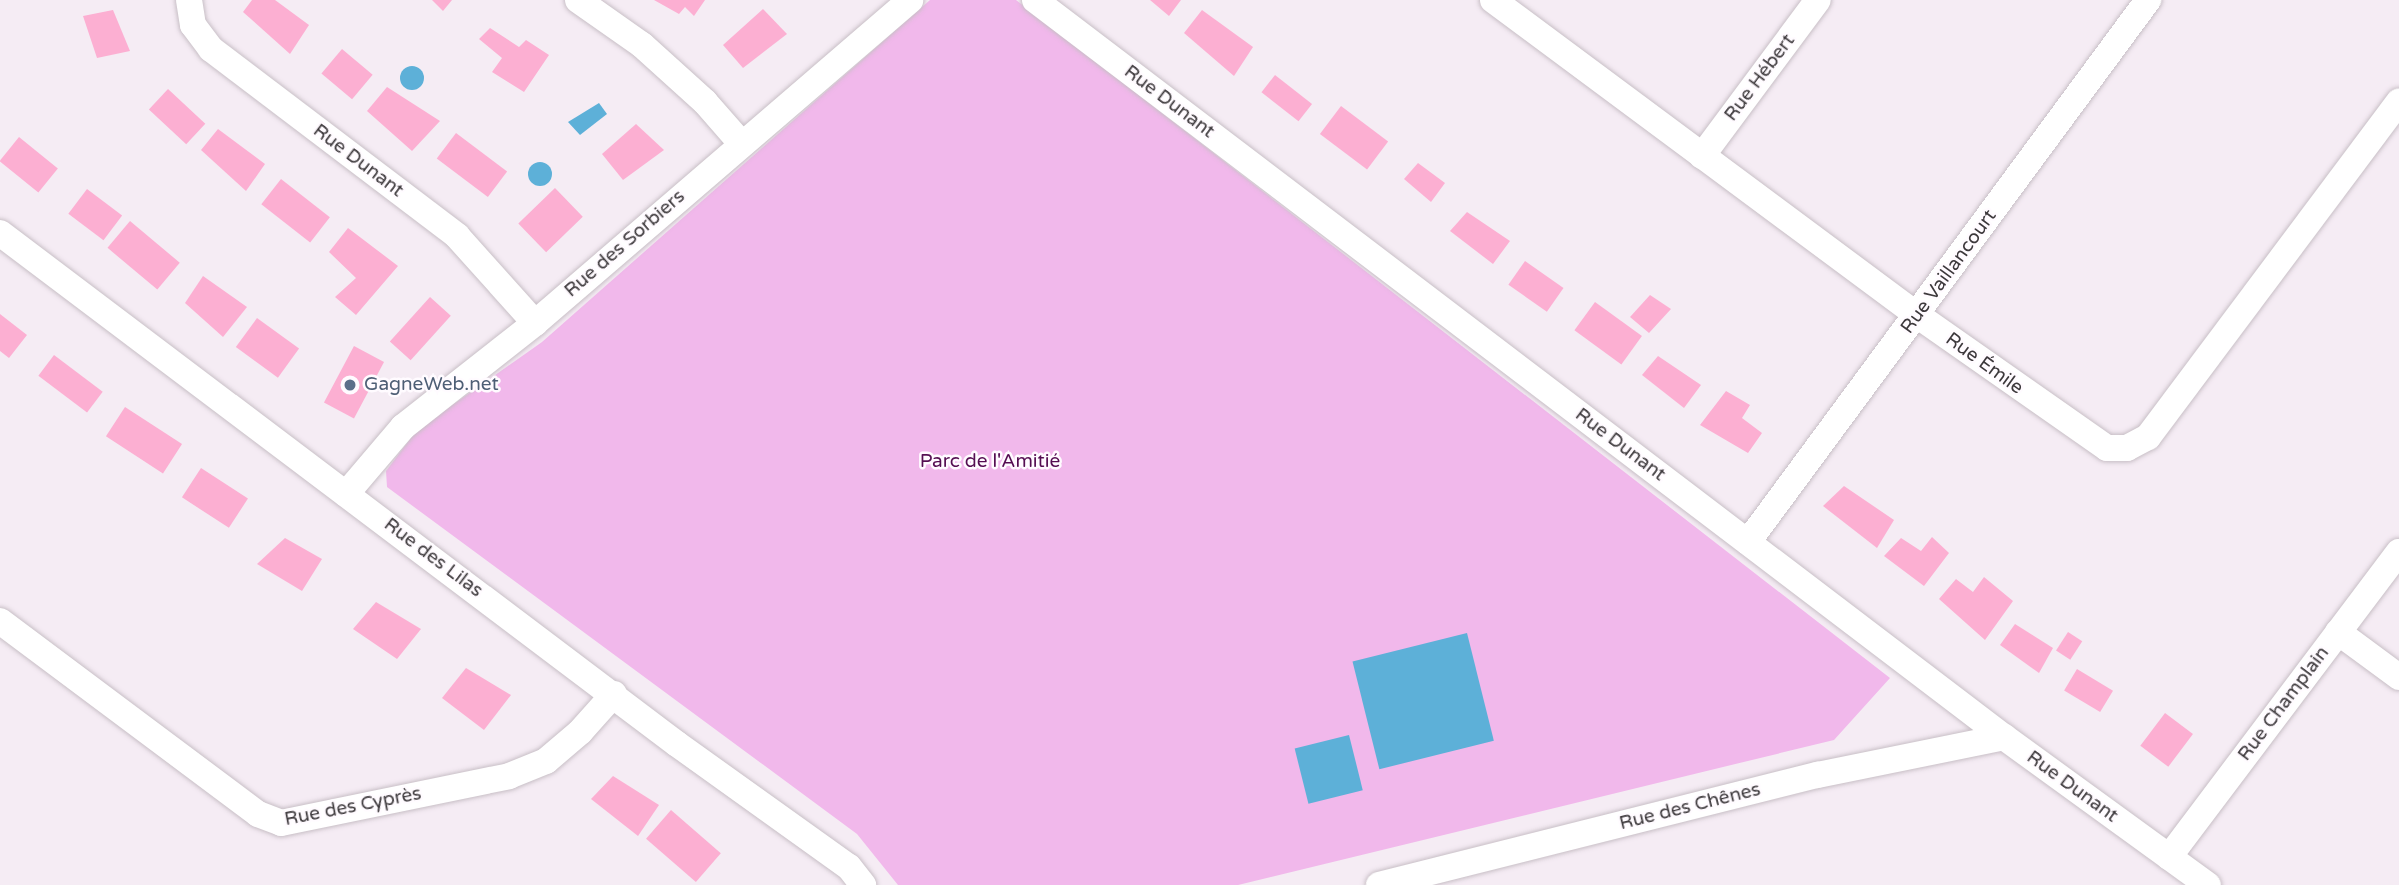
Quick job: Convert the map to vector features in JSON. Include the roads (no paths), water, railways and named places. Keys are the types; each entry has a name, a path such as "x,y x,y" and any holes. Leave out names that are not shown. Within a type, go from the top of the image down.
{"street":[{"name":"Rue Dunant","path":"189,0 193,26 211,49 457,236 535,323"},
{"path":"578,0 642,45 705,102 740,142"},
{"name":"Rue des Sorbiers","path":"346,494 403,427 535,323 740,142 910,0"},
{"name":"Rue Dunant","path":"1035,0 2004,737 2208,885"},
{"name":"Rue Hébert","path":"1702,156 1818,0"},
{"name":"Rue Vaillancourt","path":"1748,542 2148,0"},
{"name":"Rue Émile","path":"1497,1 1917,315 2092,442 2106,448 2127,448 2148,437 2399,102"},
{"name":"Rue des Lilas","path":"0,233 849,867 863,885"},
{"name":"Rue Champlain","path":"2169,857 2399,552"},
{"name":"Rue des Cyprès","path":"0,621 258,814 281,823 509,776 546,761 580,732 614,694"},
{"path":"2339,632 2399,677"},
{"name":"Rue des Chênes","path":"1379,885 1818,775 2004,737"}],"water":[{"path":"412,66 421,69 424,78 421,87 412,90 403,87 400,78 403,69"},
{"path":"599,103 607,114 580,135 568,122"},
{"path":"540,162 549,165 552,174 549,183 540,186 531,183 528,174 531,165"},
{"path":"1467,633 1494,741 1379,769 1353,662"},
{"path":"1349,735 1363,790 1308,804 1295,749"}],"place":[{"name":"GagneWeb.net","path":"350,385"}],"park label":[{"name":"Parc de l'Amitié","path":"990,462"}]}
